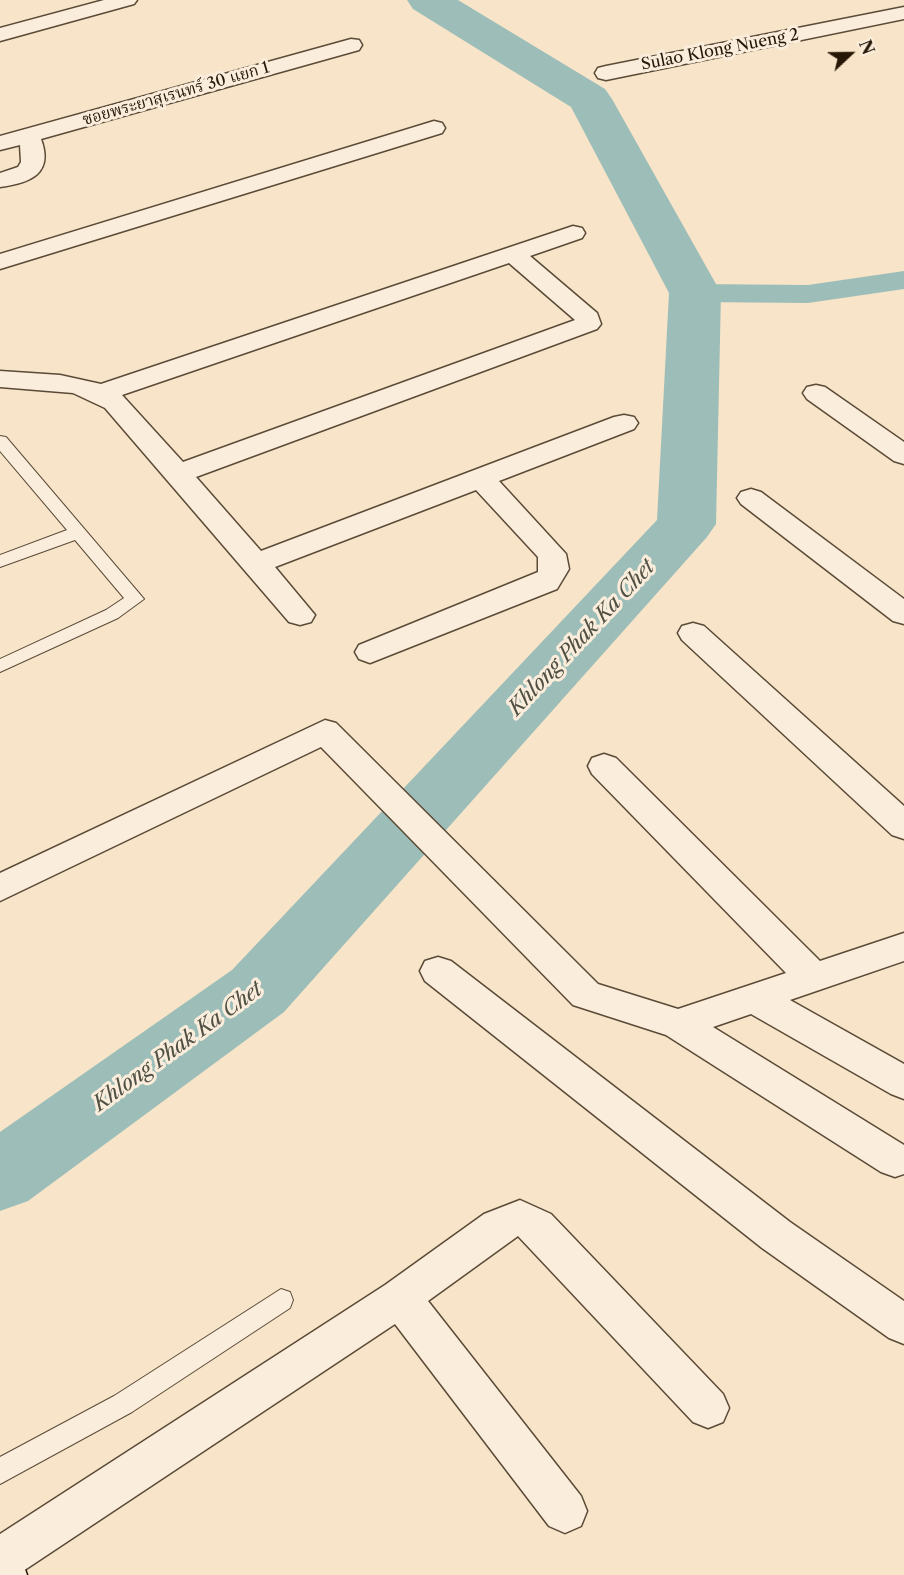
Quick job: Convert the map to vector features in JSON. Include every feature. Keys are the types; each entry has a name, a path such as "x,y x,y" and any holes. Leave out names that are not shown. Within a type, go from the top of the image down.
{"street":[{"path":"0,35 127,0"},
{"name":"Sulao Klong Nueng 2","path":"606,74 904,13"},
{"name":"ซอยพระยาสุเรนทร์ 30 แยก 1","path":"0,143 351,45"},
{"path":"0,262 435,128"},
{"path":"0,180 21,176 33,166 35,157 28,135"},
{"path":"102,393 573,233"},
{"path":"177,474 588,324 588,318 512,254"},
{"path":"0,379 86,388 102,393 115,402 300,615"},
{"path":"816,393 904,455"},
{"path":"256,564 624,423"},
{"path":"370,652 546,582 554,572 555,563 551,554 481,478"},
{"path":"751,498 904,614"},
{"path":"693,633 904,826"},
{"path":"0,888 325,730 586,995 678,1024 895,1160"},
{"path":"604,766 814,978"},
{"path":"678,1024 904,948"},
{"path":"438,971 776,1235 904,1325"},
{"path":"755,998 904,1083"},
{"path":"4,1575 0,1560 400,1298 498,1226 520,1218 537,1226 708,1408"},
{"path":"400,1298 565,1511"}],"lane":[{"path":"0,441 135,598 112,614 0,666"},
{"path":"0,561 79,532"},
{"path":"0,1471 123,1404 281,1300"}],"waterway":[{"name":"Khlong Phak Ka Chet","path":"0,1176 258,991 686,524 695,293 589,99 428,0"},
{"path":"695,293 808,294 904,280"}]}
